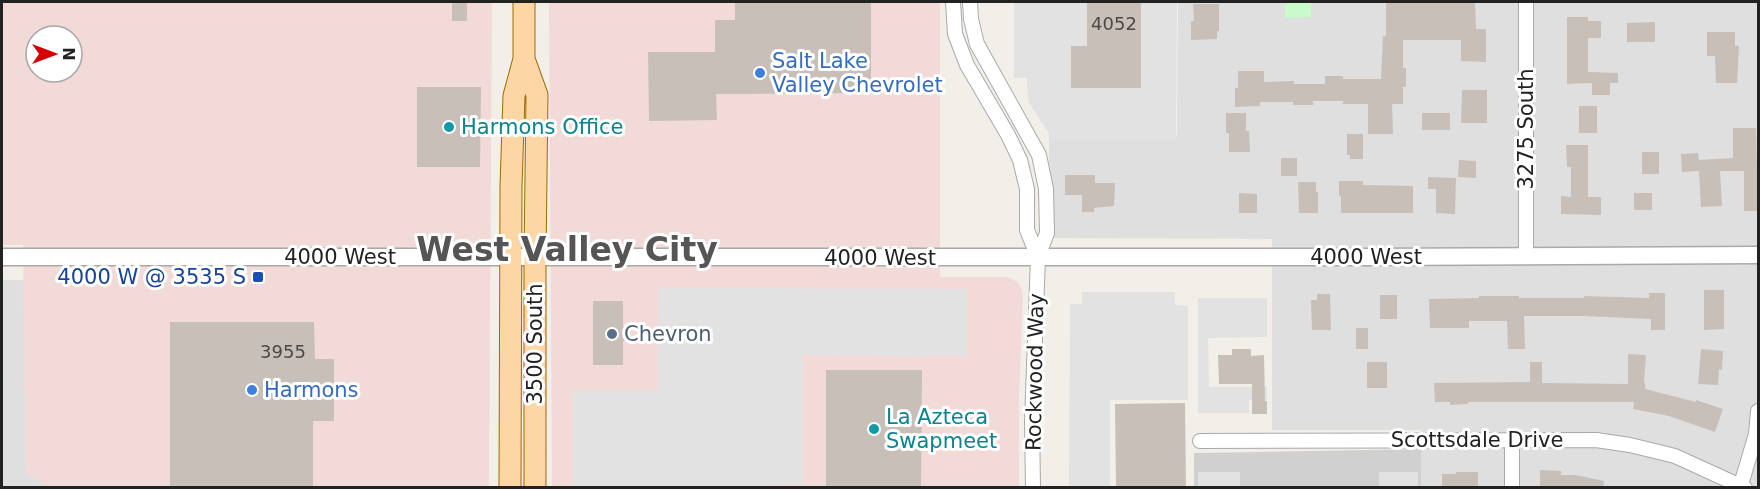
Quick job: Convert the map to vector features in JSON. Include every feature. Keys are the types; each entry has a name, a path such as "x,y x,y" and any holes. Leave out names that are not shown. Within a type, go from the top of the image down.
{"main road":[{"name":"3500 South","path":"510,488 510,257 514,96 524,59 524,2"},
{"name":"3500 South","path":"524,59 537,95 535,488"}],"street":[{"path":"953,2 956,34 967,65 1020,160 1027,189 1027,230 1038,258"},
{"path":"970,2 971,20 977,44 1033,143 1042,165 1046,189 1047,233 1038,258"},
{"name":"3275 South","path":"1526,2 1526,256"},
{"name":"4000 West","path":"2,257 1038,258 1758,255"},
{"name":"Rockwood Way","path":"1033,488 1032,421 1038,258"},
{"path":"1742,487 1756,434 1758,411"},
{"path":"1512,440 1512,488"},
{"name":"Scottsdale Drive","path":"1200,441 1596,440 1630,445 1690,461 1742,487"}],"shaded area":[{"path":"2,2 492,2 489,487 51,488 26,473 23,245 2,245"},
{"path":"549,2 940,2 940,277 1007,277 1018,282 1021,287 1023,295 1019,399 1019,487 552,487"},
{"path":"1014,2 1177,2 1176,140 1053,140 1028,101 1027,78 1014,78"},
{"path":"1178,2 1758,2 1758,487 1421,487 1421,430 1272,430 1272,239 1049,238 1049,135 1177,135"},
{"path":"2,280 24,280 26,472 51,487 2,487"},
{"path":"659,288 967,289 967,356 803,355 803,485 769,485 769,488 573,487 573,391 658,391"},
{"path":"1082,292 1175,292 1175,305 1188,306 1188,400 1110,400 1110,487 1069,487 1070,304 1082,304"},
{"path":"1198,298 1267,298 1267,337 1208,338 1209,387 1267,387 1267,400 1249,400 1249,413 1198,413"},
{"path":"1421,449 1421,487 1194,488 1194,453"},
{"path":"1198,472 1240,472 1240,487 1198,487"},
{"path":"1379,472 1418,472 1418,487 1379,487"}],"green space":[{"path":"1285,2 1311,2 1311,17 1285,18"}],"building":[{"path":"452,2 467,2 467,21 452,21"},
{"name":"Salt Lake Valley Chevrolet","path":"735,2 871,2 871,93 716,94 717,120 649,121 648,52 715,52 715,20 735,20"},
{"path":"1087,2 1141,2 1141,88 1071,88 1071,46 1087,46"},
{"path":"1386,2 1475,2 1476,29 1486,29 1486,62 1461,61 1461,40 1403,40 1406,87 1403,87 1403,104 1392,104 1393,134 1368,134 1368,104 1343,104 1343,101 1313,101 1313,105 1293,105 1293,102 1260,102 1260,106 1235,107 1238,71 1264,71 1264,82 1294,81 1294,84 1325,84 1325,76 1343,76 1343,79 1381,79 1383,36 1386,36"},
{"path":"1193,4 1219,4 1217,39 1191,40 1191,21 1194,21"},
{"path":"1567,17 1588,17 1588,21 1601,21 1601,38 1588,38 1588,72 1618,73 1618,83 1610,83 1610,95 1592,95 1592,83 1567,84"},
{"path":"1655,22 1655,42 1627,42 1627,23"},
{"path":"1707,32 1735,32 1735,46 1739,46 1737,83 1716,83 1715,56 1707,56"},
{"name":"Harmons Office","path":"417,87 481,87 480,167 417,167"},
{"path":"1462,90 1487,90 1487,123 1461,123"},
{"path":"1579,106 1597,106 1597,133 1579,133"},
{"path":"1226,113 1246,113 1246,131 1249,131 1250,152 1229,152"},
{"path":"1422,113 1450,113 1450,130 1422,130"},
{"path":"1733,128 1756,128 1758,211 1744,211 1744,171 1720,171 1722,206 1701,207 1699,171 1682,172 1681,154 1698,153 1699,160 1733,158"},
{"path":"1347,134 1363,134 1363,159 1350,159 1350,155 1347,155"},
{"path":"1566,145 1588,145 1588,197 1601,197 1601,215 1561,214 1561,196 1571,197 1571,167 1567,167"},
{"path":"1642,152 1659,152 1659,174 1642,174"},
{"path":"1281,158 1297,158 1297,176 1281,176"},
{"path":"1459,160 1476,161 1476,178 1458,177"},
{"path":"1065,175 1095,175 1095,183 1115,183 1114,206 1094,208 1094,212 1082,212 1082,195 1065,195"},
{"path":"1428,177 1456,178 1455,214 1436,213 1436,189 1428,189"},
{"path":"1339,181 1363,181 1363,185 1413,186 1413,213 1341,213"},
{"path":"1298,182 1316,182 1318,213 1299,213"},
{"path":"1239,193 1257,194 1257,213 1239,213"},
{"path":"1634,193 1652,193 1652,210 1634,210"},
{"path":"1704,290 1724,290 1724,329 1704,330"},
{"path":"1649,293 1665,293 1665,330 1651,330 1651,319 1524,316 1525,349 1508,349 1507,321 1469,321 1469,328 1430,328 1429,299 1479,298 1479,296 1649,298"},
{"path":"1317,294 1330,294 1331,330 1312,330 1311,300 1317,300"},
{"path":"1380,295 1397,295 1397,319 1380,319"},
{"name":"Chevron","path":"593,301 623,301 623,326 631,326 631,341 623,341 623,365 593,365"},
{"name":"Harmons","path":"170,322 314,322 315,359 334,359 334,421 313,421 313,488 170,488"},
{"path":"1356,328 1368,328 1368,349 1356,349"},
{"path":"1232,349 1251,349 1251,356 1264,355 1267,414 1252,414 1252,384 1219,384 1218,355 1232,355"},
{"path":"1701,349 1723,351 1718,385 1698,384"},
{"path":"1628,354 1646,355 1645,389 1696,402 1696,400 1723,409 1715,432 1669,416 1633,409 1634,402 1468,402 1468,404 1450,405 1450,402 1435,402 1434,383 1530,382 1530,362 1542,362 1542,383 1628,384"},
{"path":"1367,362 1387,362 1387,388 1367,388"},
{"name":"La Azteca Swapmeet","path":"826,370 922,370 921,488 826,488"},
{"path":"1185,403 1186,488 1116,488 1115,404"},
{"path":"1540,470 1561,471 1561,475 1575,475 1604,481 1603,488 1540,488"},
{"path":"1456,472 1478,472 1478,488 1442,488 1442,474 1456,474"}],"place":[{"name":"Salt Lake Valley Chevrolet","path":"760,73"},
{"name":"Harmons Office","path":"449,127"},
{"name":"4000 W @ 3535 S","path":"258,277"},
{"name":"Chevron","path":"612,334"},
{"name":"Harmons","path":"252,390"},
{"name":"La Azteca Swapmeet","path":"874,429"}],"district":[{"name":"West Valley City","path":"567,249"}]}
